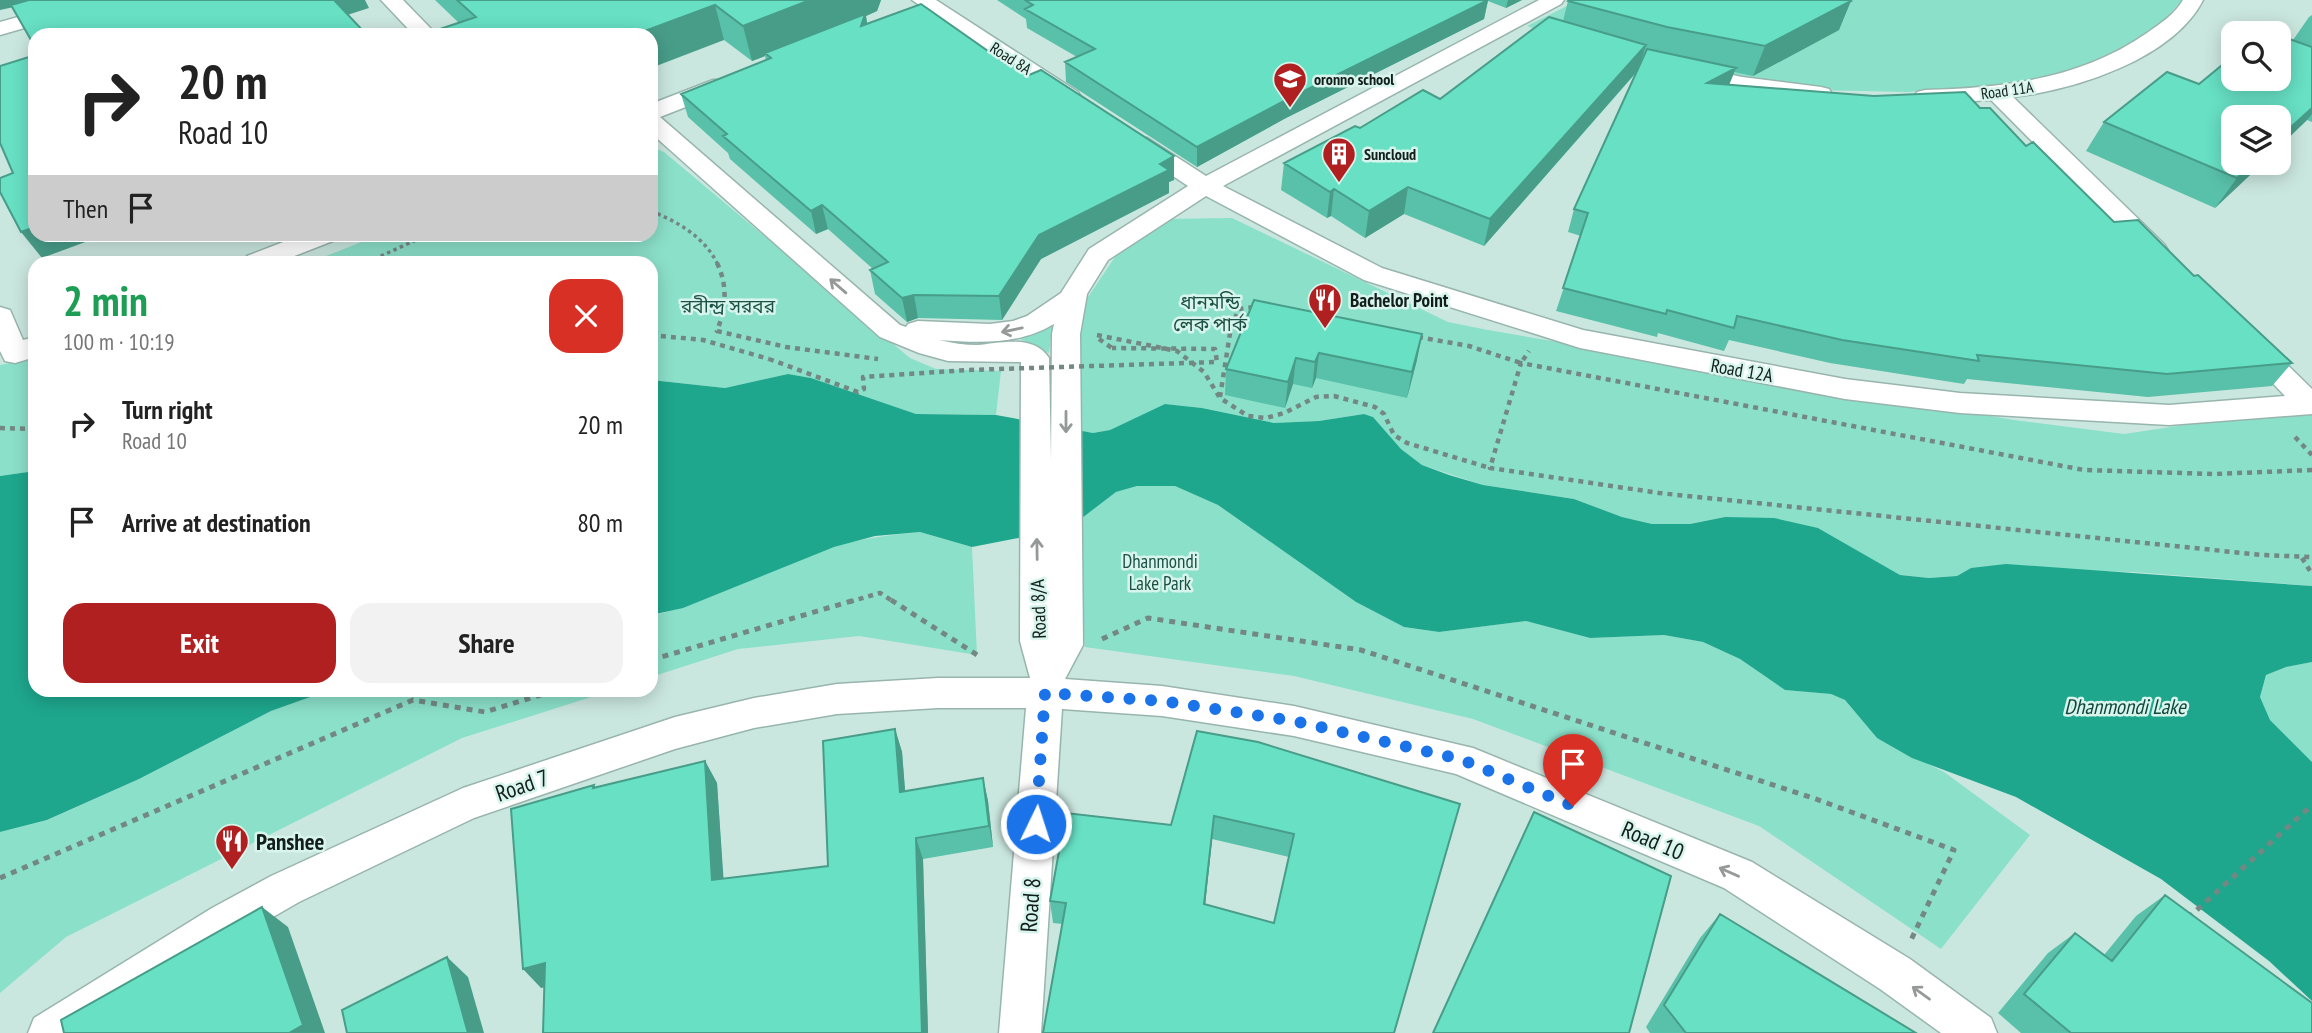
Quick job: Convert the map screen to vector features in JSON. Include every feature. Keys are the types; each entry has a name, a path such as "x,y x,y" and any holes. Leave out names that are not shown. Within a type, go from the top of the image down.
{"street":[{"path":"0,29 101,0"},
{"path":"391,0 419,28"},
{"name":"Road 8/A","path":"1059,659 1067,320 1080,280 1098,255 1205,186 1554,0"},
{"name":"Road 11A","path":"1905,97 1996,93 2053,83 2116,61 2147,45 2174,24 2193,0"},
{"path":"902,13 924,2"},
{"name":"Road 8A","path":"924,2 1089,110"},
{"path":"1486,12 1535,32"},
{"path":"1671,69 1742,84 1841,96"},
{"path":"658,109 739,78"},
{"path":"1996,93 2172,268"},
{"name":"Road 8/A","path":"658,127 890,331 923,346 946,352 988,354 1020,351 1035,358 1059,659"},
{"path":"1124,133 1205,186"},
{"name":"Road 12A","path":"1205,186 1373,274 1580,339 1709,365 1846,389 1960,403 2071,411 2169,415 2311,404"},
{"path":"272,256 308,242"},
{"name":"Road 8/A","path":"890,331 1017,330 1031,325 1072,298"},
{"path":"0,316 25,350"},
{"name":"Road 12A","path":"2231,326 2311,404"},
{"name":"Road 10","path":"1059,659 1162,701 1280,719 1460,759 1738,875 1895,974 1976,1033"},
{"name":"Road 7","path":"49,1033 202,936 285,889 463,805 675,733 754,713 849,698 938,693 1059,659"},
{"name":"Road 8","path":"1020,1033 1059,659"}],"path":[{"path":"658,214 697,234 718,266 725,287 725,307 717,331 786,347 878,359"},
{"path":"383,256 412,242"},
{"path":"1220,398 1231,327 1239,309 1251,306 1264,309"},
{"path":"1093,334 1098,323"},
{"path":"1093,334 1177,351 1204,372 1220,398 1248,416 1266,418 1284,413 1316,397 1334,396 1365,404 1384,414 1394,435 1407,443 1490,468 1659,493 2312,557"},
{"path":"658,336 703,340 769,359 858,392 864,389 863,377 968,370 1217,362 1215,349 1112,348 1093,334"},
{"path":"1406,335 1469,346 1521,363 2084,470 2214,474 2312,470"},
{"path":"1490,468 1521,363"},
{"path":"0,428 28,429"},
{"path":"2295,438 2312,455"},
{"path":"2302,558 2312,574"},
{"path":"658,658 880,593 988,661"},
{"path":"1059,659 1148,618 1361,650 1816,799 1954,850 1895,974"},
{"path":"0,878 413,700 485,712 534,697"},
{"path":"2179,925 2312,805"}],"green space":[{"path":"1579,0 2182,0 2166,18 2137,39 2073,73 2024,84 1907,92 1815,90 1657,64 1566,40 1527,26"},
{"name":"রবীন্দ্র সরবর","path":"658,150 910,358 936,369 1001,371 996,415 916,414 811,378 788,374 725,388 658,381 658,256 326,256 361,242 658,242"},
{"name":"ধানমন্ডি লেক পার্ক","path":"1232,218 1448,322 1488,330 2014,420 2124,434 2312,406 2312,586 2133,572 1971,568 1957,576 1929,578 1900,575 1818,528 1725,517 1690,524 1652,524 1622,517 1574,499 1483,485 1422,465 1401,449 1373,417 1364,414 1319,421 1274,423 1202,408 1166,404 1110,430 1093,433 1071,430 1076,315 1121,248 1166,219"},
{"path":"1053,323 1049,353 1016,337"},
{"path":"28,359 28,472 0,476 0,365"},
{"name":"Dhanmondi Lake Park","path":"1137,486 1175,486 1218,505 1356,602 1404,627 1439,632 1526,621 1590,638 1664,635 1703,642 1740,659 1785,690 1831,694 1845,700 1877,738 1944,772 2030,835 1941,949 1759,826 1473,719 1294,676 1085,647 1069,528 1116,492"},
{"path":"920,532 972,547 977,655 859,636 738,649 658,675 658,614 698,601 834,547"},
{"path":"2312,662 2312,762 2270,720 2260,697 2266,675 2285,667"},
{"path":"310,697 591,697 462,738 66,937 0,993 0,832 48,820 139,779 271,711"}],"water":[{"name":"Dhanmondi Lake","path":"788,374 811,378 916,414 996,415 1093,433 1110,430 1165,404 1202,408 1274,423 1319,421 1364,414 1373,417 1401,449 1422,465 1449,475 1483,485 1574,499 1622,517 1652,524 1690,524 1725,517 1774,518 1818,528 1900,575 1929,578 1957,576 1971,568 2006,564 2312,586 2312,662 2286,667 2266,675 2260,697 2270,720 2312,762 2312,1001 2269,961 2161,879 2016,797 1912,758 1877,738 1845,700 1831,694 1785,690 1740,659 1703,642 1664,635 1590,638 1526,621 1439,632 1404,627 1356,602 1218,505 1175,486 1137,486 1116,492 1069,528 972,547 920,532 875,536 834,547 683,608 658,613 658,381 725,388"},
{"path":"28,472 28,697 310,697 271,711 139,779 47,820 0,832 0,476"}],"building":[{"path":"29,0 334,0 360,28 28,28 28,35 11,5"},
{"path":"457,0 810,0 743,26 715,5 653,28 443,28 476,17"},
{"path":"1025,0 1488,0 1197,147 1065,62 1095,49 1025,9 1033,5"},
{"path":"1569,0 1851,1 1765,46 1667,27"},
{"path":"921,4 1008,65 1012,63 1029,75 1041,70 1174,156 1160,164 1169,170 1039,235 999,296 914,295 902,298 870,270 888,262 822,205 811,211 723,136 727,134 681,94 771,58 765,53 865,14 861,26"},
{"path":"1549,17 1646,45 1490,219 1408,187 1369,211 1334,189 1330,192 1284,163 1355,126 1360,128 1423,90 1440,99"},
{"path":"2291,40 2312,47 2312,108 2291,127 2291,105 2221,105 2221,171 2104,122 2167,72 2199,84 2221,66 2221,91 2291,91"},
{"path":"1647,49 1736,68 1707,83 1874,96 1965,92 1980,108 1990,108 2026,146 2033,142 2114,222 2138,220 2194,276 2198,275 2292,363 2167,374 1977,355 1979,361 1842,340 1737,316 1734,328 1667,310 1666,314 1563,288 1588,213 1574,209"},
{"path":"28,57 28,230 21,232 0,192 0,178 13,173 0,143 0,66"},
{"path":"1254,300 1422,334 1412,372 1319,353 1315,362 1296,358 1288,382 1226,369"},
{"path":"895,729 900,792 983,778 989,826 916,838 922,1033 543,1033 545,963 523,969 511,809 594,785 593,788 705,761 712,880 828,866 823,741"},
{"path":"1197,731 1258,742 1460,804 1394,1033 1043,1033 1066,903 1050,901 1066,813 1171,825","holes":["1214,816 1294,834 1274,923 1204,904"]},
{"path":"1534,812 1671,876 1629,1033 1433,1033"},
{"path":"2165,895 2312,1003 2312,1033 2071,1033 2024,994 2075,933 2112,961"},
{"path":"262,907 303,1025 289,1033 64,1033 61,1020"},
{"path":"1720,914 1916,1033 1686,1033 1664,1005"},
{"path":"447,957 468,1033 347,1033 342,1010"}],"place":[{"name":"oronno school","path":"1290,109"},
{"name":"Suncloud","path":"1339,184"},
{"name":"Bachelor Point","path":"1325,330"},
{"name":"Panshee","path":"232,871"}],"route":[{"path":"1036,824 1045,693 1162,701 1294,721 1460,759 1573,806"}]}
